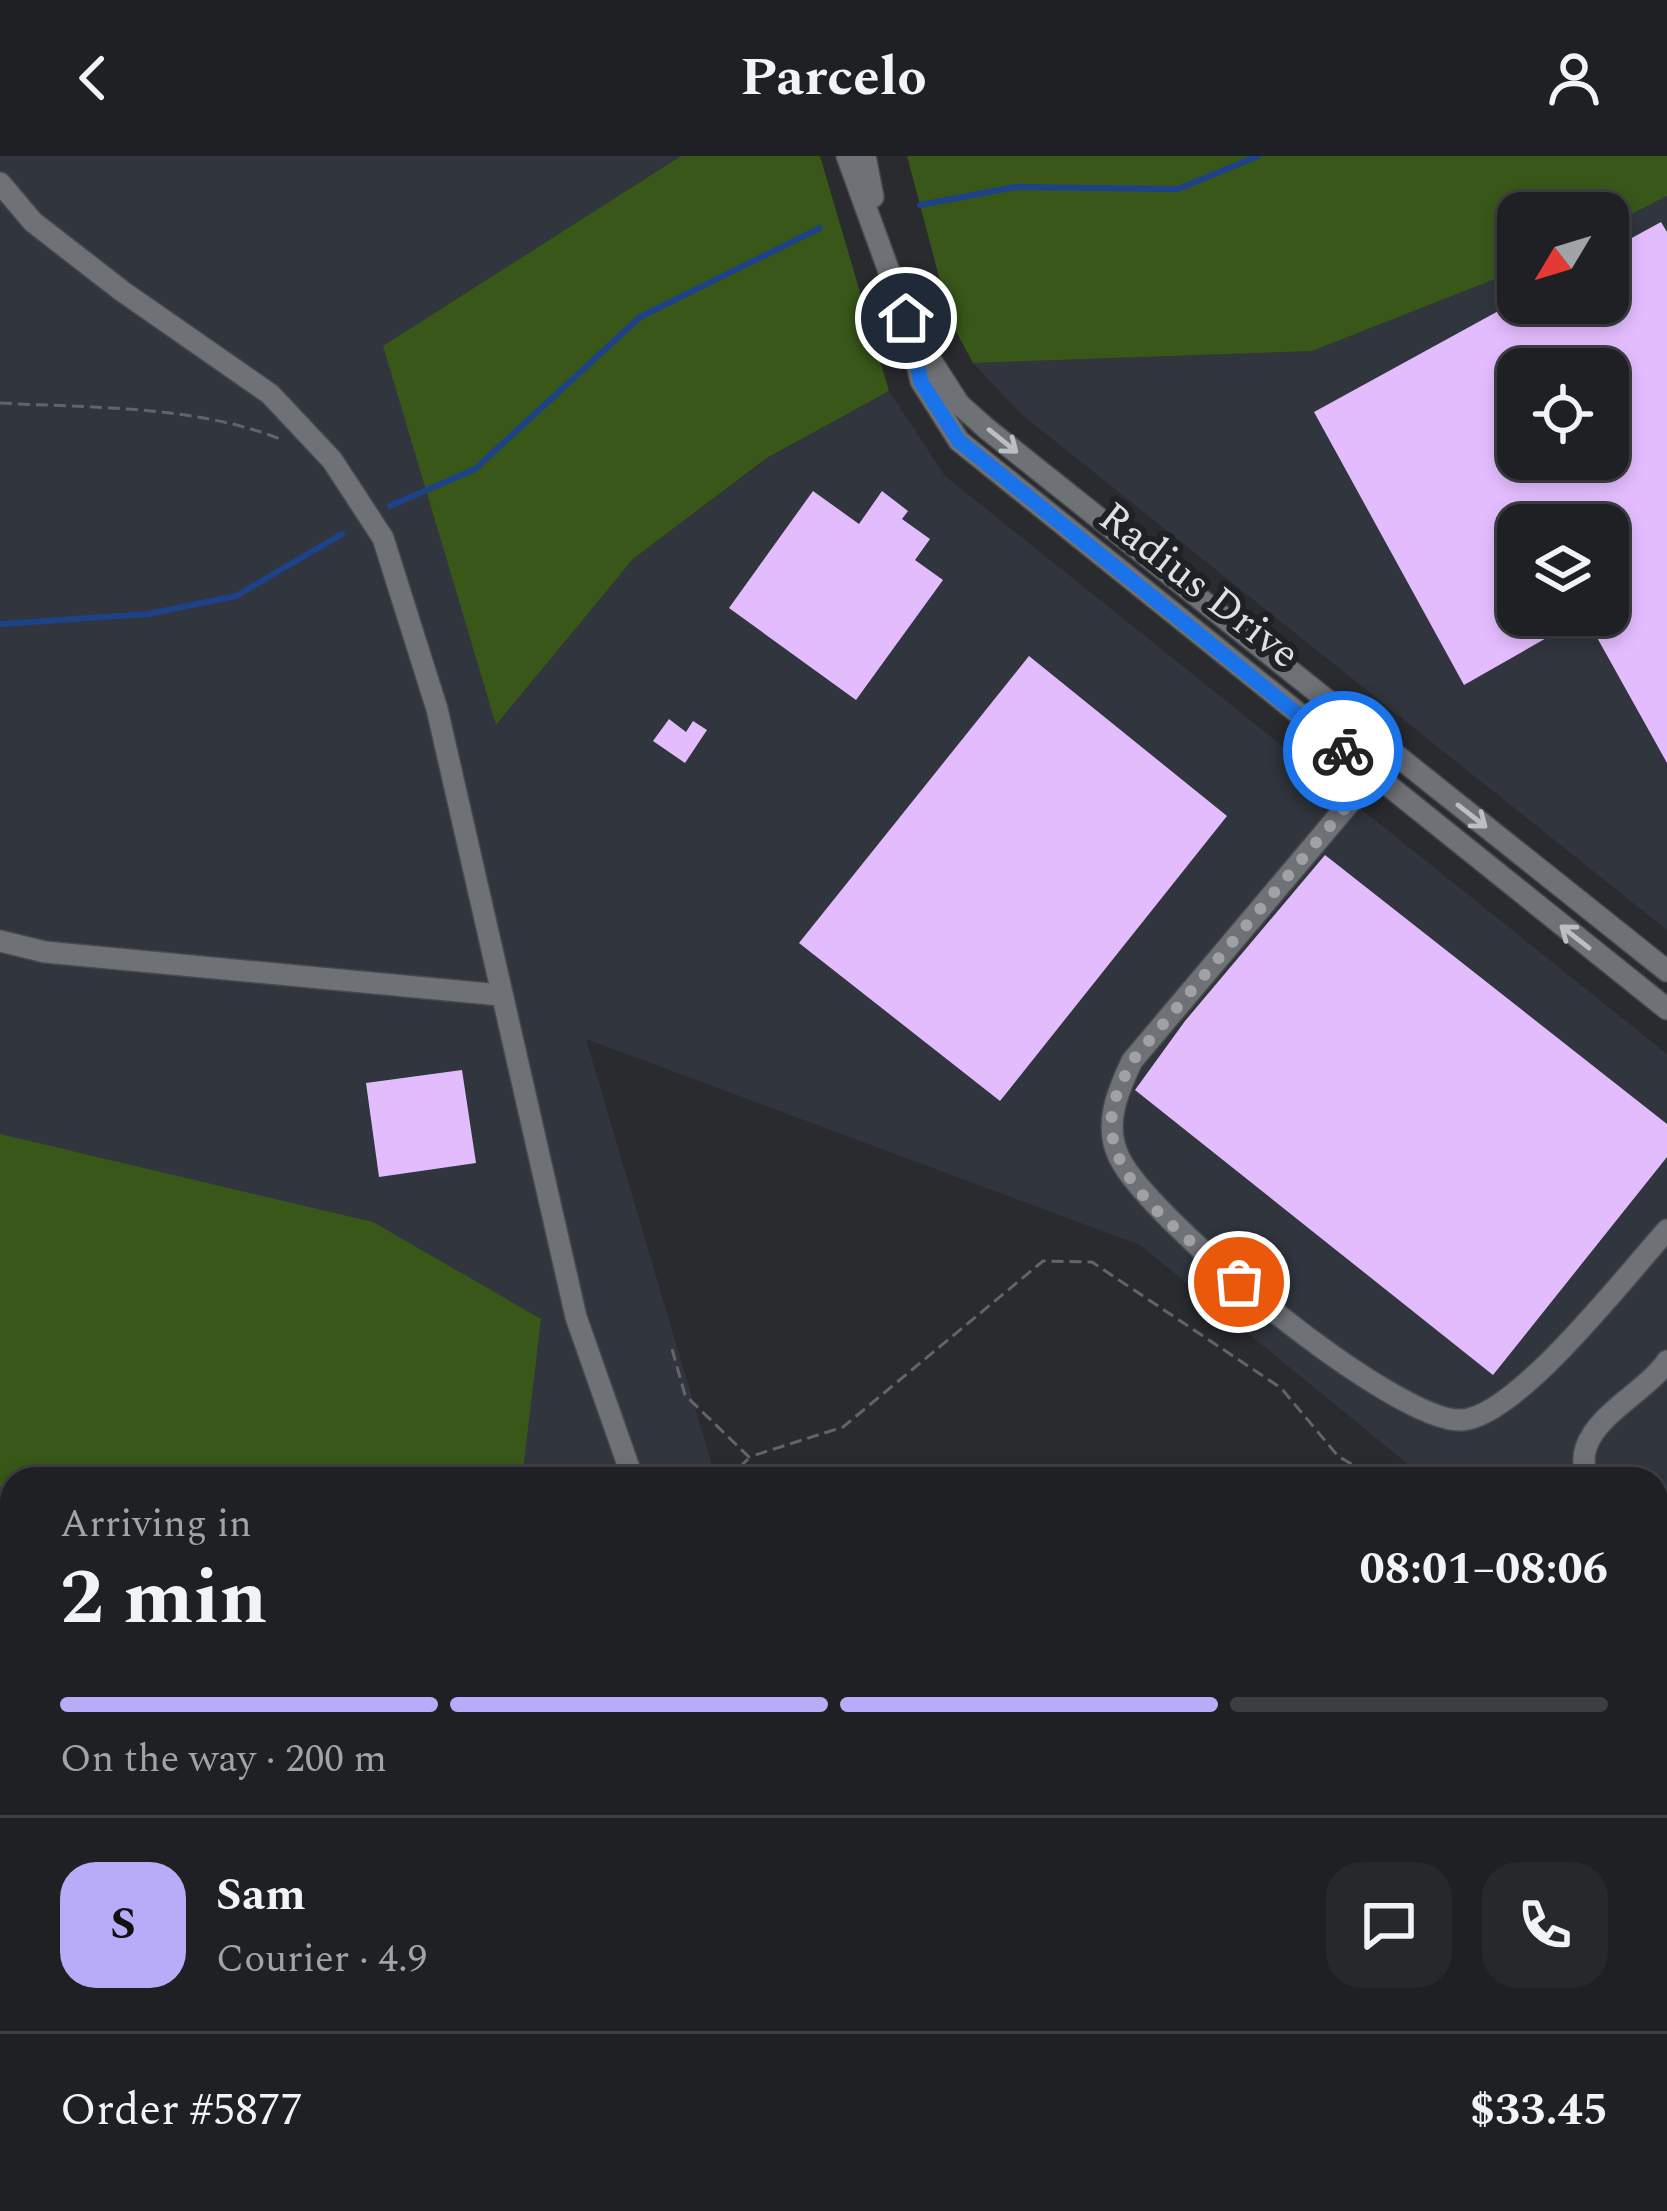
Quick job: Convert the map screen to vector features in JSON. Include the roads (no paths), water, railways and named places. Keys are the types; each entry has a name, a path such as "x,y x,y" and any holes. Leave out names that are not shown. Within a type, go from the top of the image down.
{"street":[{"name":"Radius Drive","path":"847,156 906,318 921,382 959,441 1667,1009"},
{"name":"Radius Drive","path":"865,156 880,242"},
{"path":"0,183 34,222 104,277 270,394 355,491 383,538 437,709 576,1317 629,1467"},
{"name":"Radius Drive","path":"906,318 959,404 1667,971"},
{"path":"1159,568 1205,619 1293,687 1299,696 1294,712"},
{"path":"1354,722 1350,740 1451,825 1486,866"},
{"path":"1373,775 1132,1061 1111,1118 1117,1154 1129,1173 1141,1191 1239,1282 1388,1395 1460,1420 1492,1411 1530,1381 1667,1230"},
{"path":"1621,934 1667,985"},
{"path":"0,941 45,952 500,995"},
{"path":"1583,1467 1589,1438 1667,1361"}],"waterway":[{"path":"920,205 1015,187 1178,189 1258,156"},
{"path":"390,506 475,469 640,317 820,228"},
{"path":"0,624 148,614 236,596 342,534"}]}
